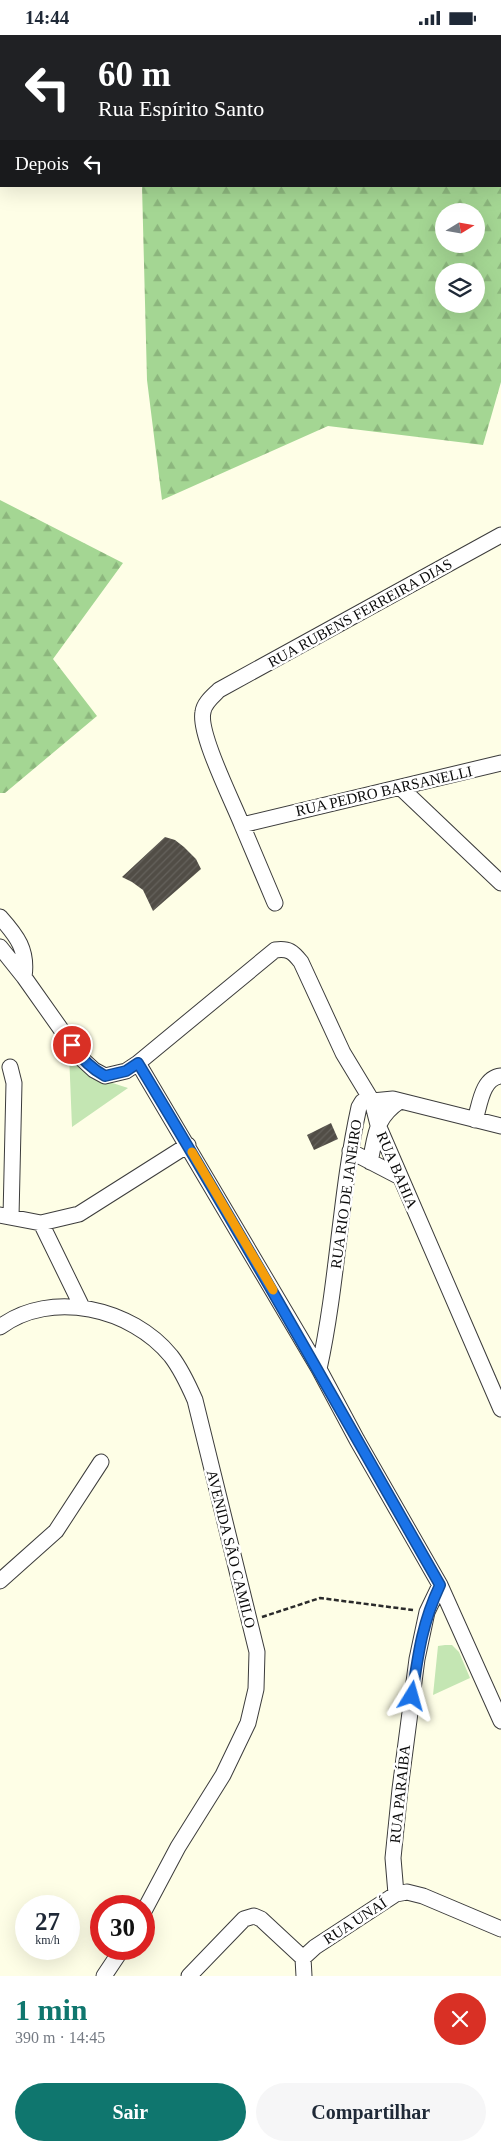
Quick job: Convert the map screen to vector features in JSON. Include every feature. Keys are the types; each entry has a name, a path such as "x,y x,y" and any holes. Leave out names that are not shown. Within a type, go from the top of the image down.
{"street":[{"name":"RUA RUBENS FERREIRA DIAS","path":"242,825 204,729 202,711 209,700 219,690 501,535"},
{"name":"RUA PEDRO BARSANELLI","path":"242,825 501,763"},
{"path":"401,788 501,883"},
{"path":"242,825 275,903"},
{"path":"0,917 11,929 24,952 26,962 24,977"},
{"name":"RUA BAHIA","path":"138,1063 275,949 285,948 293,952 301,962 343,1053 372,1101 378,1125 501,1409"},
{"path":"3,956 24,977 82,1059 94,1070 105,1076 114,1075 138,1063 188,1145 318,1369 440,1585 501,1721"},
{"path":"10,1067 14,1083 6,1216 41,1223 79,1214 188,1145"},
{"path":"475,1120 488,1082 495,1077 501,1076"},
{"name":"RUA RIO DE JANEIRO","path":"318,1369 329,1322 350,1151 359,1107 362,1102 385,1099 400,1101 501,1126"},
{"path":"370,1161 378,1125 385,1113 400,1101"},
{"path":"350,1151 400,1177"},
{"path":"41,1223 82,1307"},
{"name":"AVENIDA SÃO CAMILO","path":"0,1327 12,1318 34,1310 82,1307 123,1320 147,1335 170,1355 184,1376 195,1400 257,1652 256,1689 248,1723 223,1775 178,1847 152,1895"},
{"path":"0,1581 56,1531 101,1462"},
{"name":"RUA PARAÍBA","path":"396,1894 393,1857 417,1659 427,1612 440,1585"},
{"path":"396,1894 407,1892 423,1896 501,1929"},
{"name":"RUA UNAÍ","path":"303,1958 315,1947 396,1894"},
{"path":"189,1976 244,1919 254,1916 261,1919 303,1958 304,1976"},
{"path":"104,1976 115,1960"}],"path":[{"path":"249,1622 320,1598 427,1612"}],"green space":[{"path":"142,187 501,187 501,382 483,445 328,426 162,500 147,380"},
{"path":"0,500 123,563 53,659 97,716 5,793 0,793"},
{"path":"69,1053 97,1078 128,1088 72,1127"},
{"path":"452,1645 459,1652 470,1678 433,1695 438,1646"}],"building":[{"path":"165,837 175,840 184,847 196,859 201,869 153,911 143,890 122,877"},
{"path":"331,1123 338,1139 314,1150 307,1135"}],"slow traffic":[{"path":"192,1152 273,1290"}],"route":[{"path":"72,1045 82,1059 94,1070 105,1076 126,1071 138,1063 188,1145 318,1369 440,1585 427,1612 417,1659 412,1696"}]}
